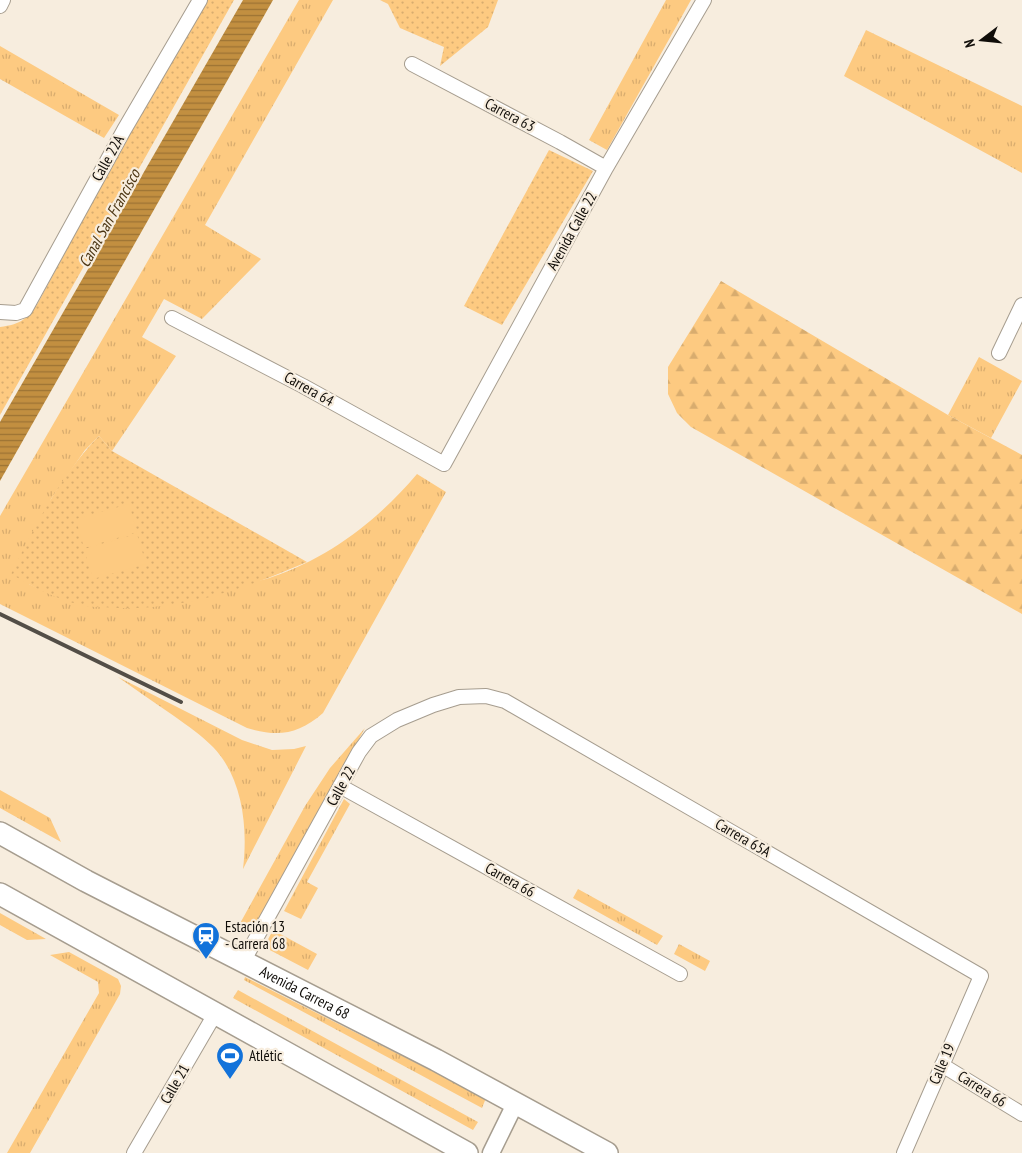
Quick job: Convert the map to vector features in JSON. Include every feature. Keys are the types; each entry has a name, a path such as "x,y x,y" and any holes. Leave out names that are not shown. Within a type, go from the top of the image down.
{"main road":[{"name":"Avenida Carrera 68","path":"0,833 86,881 436,1060 607,1153"},
{"path":"0,894 467,1153"}],"street":[{"path":"0,6 3,0"},
{"name":"Calle 22A","path":"0,312 16,314 25,310 124,130 200,0"},
{"name":"Avenida Calle 22","path":"444,464 606,168 704,0"},
{"name":"Carrera 63","path":"412,64 606,168"},
{"path":"999,354 1022,305"},
{"name":"Carrera 64","path":"172,318 303,386 444,464"},
{"name":"Calle 22","path":"243,962 359,752 371,736 398,720 433,705 459,697 486,696 505,701"},
{"name":"Carrera 65A","path":"505,701 981,976"},
{"name":"Carrera 66","path":"340,786 680,974"},
{"name":"Calle 19","path":"904,1153 981,976"},
{"name":"Calle 21","path":"134,1153 215,1014"},
{"name":"Carrera 66","path":"942,1065 1022,1114"},
{"path":"491,1153 515,1104"}],"green space":[{"path":"206,0 234,0 0,415 0,327 18,323 30,314 38,303 143,107"},
{"path":"299,0 333,0 205,225 261,259 202,319 164,299 142,337 176,356 112,451 99,436 85,450 51,499 29,584 65,599 102,607 259,581 293,569 333,548 351,536 386,507 417,474 446,492 323,713 296,730 268,733 247,728 0,604 0,516"},
{"path":"380,0 498,0 488,27 440,66 444,47 400,28 388,4"},
{"path":"666,0 691,0 607,150 589,140"},
{"path":"866,30 1022,106 1022,173 844,76"},
{"path":"0,46 119,115 104,138 0,79"},
{"path":"549,150 593,171 502,325 464,306"},
{"path":"721,281 948,415 1022,455 1022,614 691,427 677,413 668,394 668,367"},
{"path":"979,357 1022,381 991,438 948,415"},
{"path":"99,436 112,451 307,562 239,589 215,596 144,608 90,607 81,605 45,592 11,574 50,501 85,451"},
{"path":"129,504 137,532 84,548 76,519"},
{"path":"137,534 146,564 93,579 84,549"},
{"path":"118,677 242,740 272,750 294,749 306,746 243,869 245,837 241,804 231,773 223,759 213,747 194,731"},
{"path":"365,728 251,933 238,927 305,806 330,768"},
{"path":"0,790 50,818 61,842 0,808"},
{"path":"344,799 350,804 307,882 318,888 301,919 284,911"},
{"path":"578,889 663,936 657,945 573,898"},
{"path":"0,913 46,939 27,940 0,925"},
{"path":"273,930 317,954 308,970 264,947"},
{"path":"679,944 710,961 705,971 674,954"},
{"path":"69,952 118,979 121,986 120,994 30,1153 7,1153 99,993 98,982 50,955"},
{"path":"245,977 486,1098 482,1108 244,980"},
{"path":"238,990 478,1122 473,1130 233,998"}],"shaded area":[{"path":"243,0 273,0 0,481 0,422"}],"railway":[{"path":"0,614 181,702"}],"place":[{"name":"Estación 13 - Carrera 68","path":"206,960"},
{"name":"Atlétic","path":"230,1080"}],"water label":[{"name":"Canal San Francisco","path":"109,218"}]}
